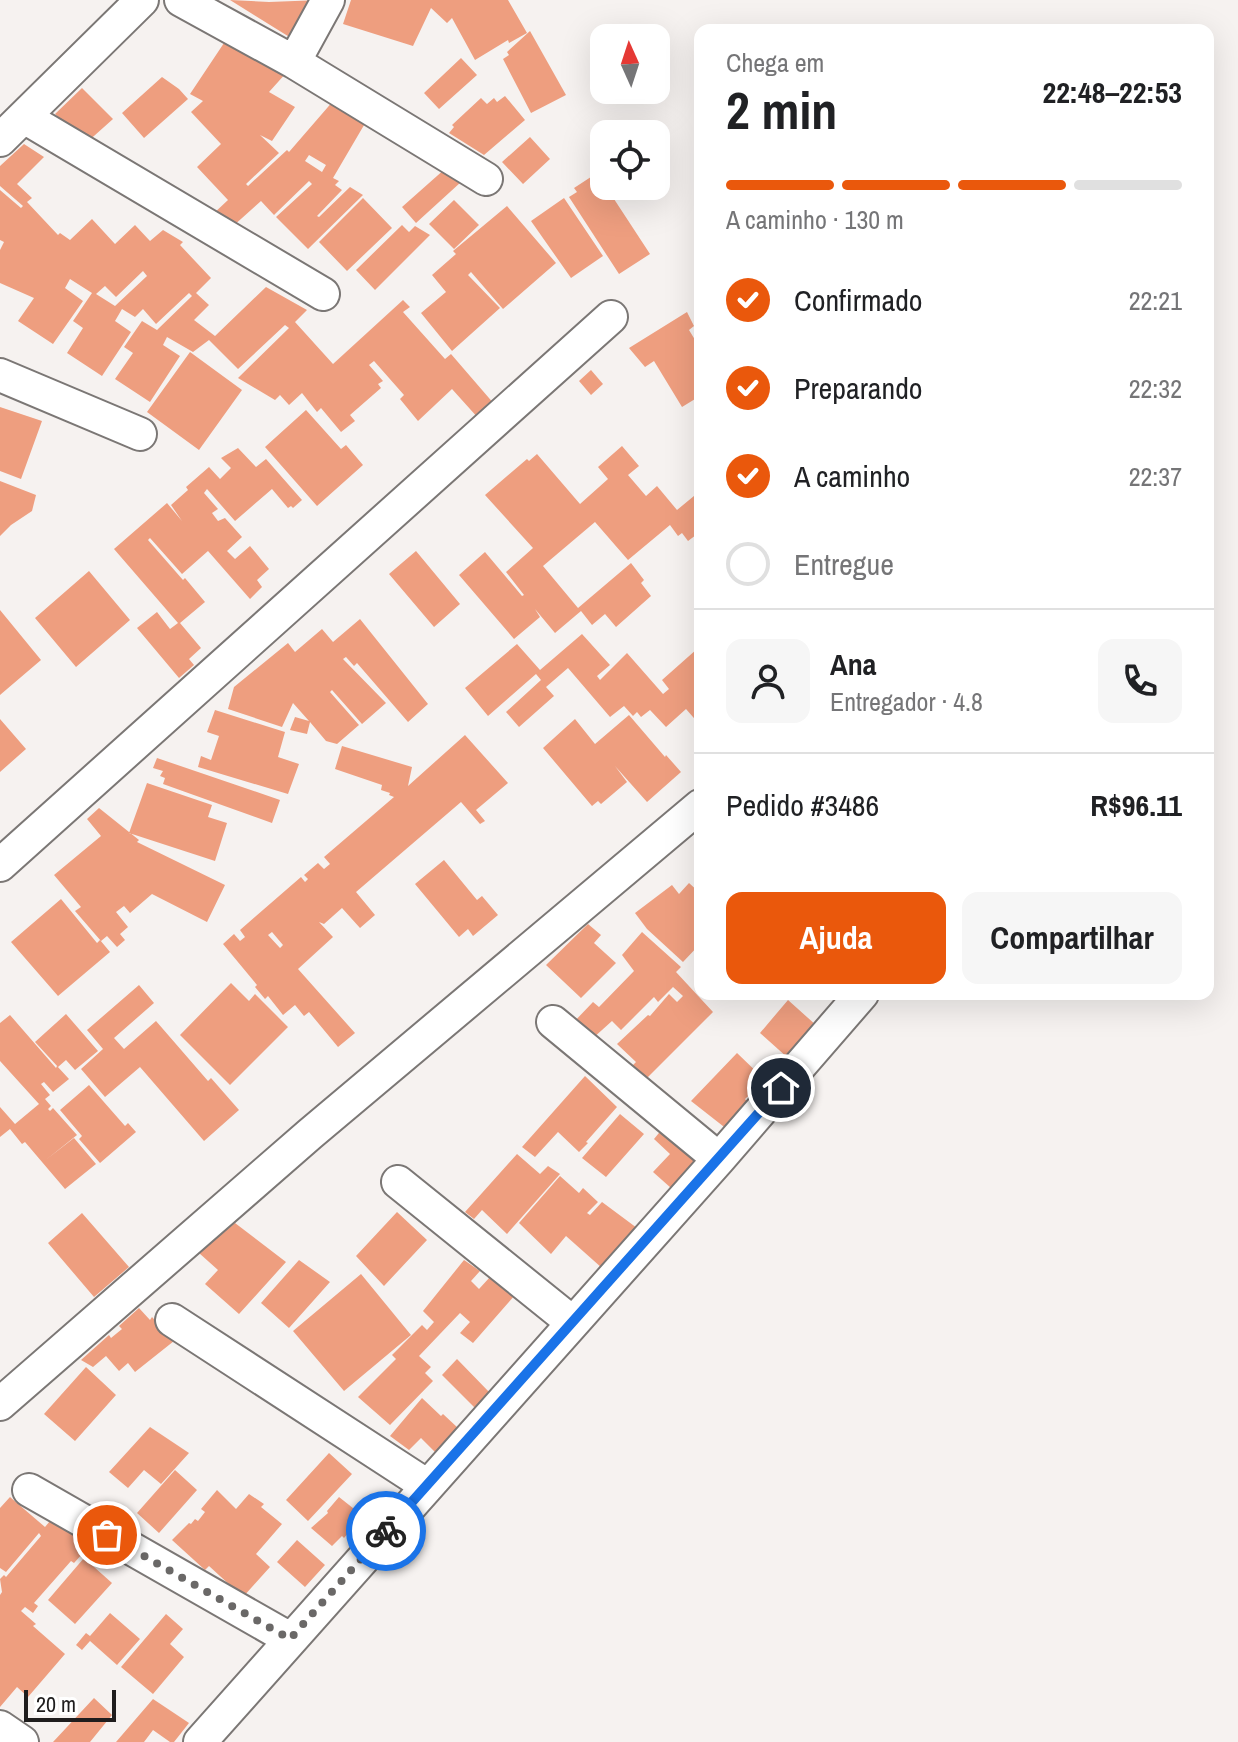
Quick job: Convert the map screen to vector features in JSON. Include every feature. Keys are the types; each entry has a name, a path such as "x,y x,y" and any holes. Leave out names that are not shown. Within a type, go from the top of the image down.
{"street":[{"path":"0,140 142,0"},
{"path":"181,0 294,62 486,179"},
{"path":"294,62 328,0"},
{"path":"24,117 323,294"},
{"path":"0,865 611,317"},
{"path":"0,375 140,434"},
{"path":"0,1404 298,1144 694,811"},
{"path":"200,1742 857,1000"},
{"path":"553,1022 719,1159"},
{"path":"398,1182 573,1323"},
{"path":"172,1320 426,1485"},
{"path":"29,1490 290,1639"},
{"path":"0,1727 22,1742"}],"building":[{"path":"230,0 269,2 321,0 291,38"},
{"path":"351,0 508,0 527,33 509,43 508,40 475,60 452,18 447,23 431,8 413,46 343,24"},
{"path":"530,31 566,95 531,113 503,59"},
{"path":"228,37 287,72 269,92 295,107 272,141 260,135 279,153 246,184 248,186 287,150 289,152 334,100 367,120 333,178 339,181 335,185 342,190 317,216 350,187 363,195 308,249 276,217 312,184 309,181 274,215 261,201 232,227 212,215 228,200 197,167 221,144 191,112 203,101 190,94","holes":["309,155 326,165 322,172 305,161"]},
{"path":"461,58 477,75 439,109 424,93"},
{"path":"162,77 188,99 144,138 122,113"},
{"path":"82,88 113,119 85,144 55,114"},
{"path":"505,96 525,120 484,155 449,133 454,127 452,125 481,98 487,104 494,98 497,102"},
{"path":"530,137 550,159 523,184 502,162"},
{"path":"24,144 44,157 17,184 32,198 27,202 58,235 60,233 70,240 92,219 115,244 135,225 150,241 163,230 183,242 180,245 211,278 196,293 209,305 194,320 215,336 266,287 307,310 295,322 333,364 403,300 410,307 403,312 445,359 451,354 495,405 479,419 452,389 418,421 400,399 404,395 374,361 369,365 383,381 378,384 381,388 350,415 355,421 341,432 321,408 317,412 302,393 289,405 280,395 275,400 238,378 289,328 285,325 238,369 209,340 193,352 167,337 163,345 180,356 150,402 115,379 133,353 124,347 142,321 157,330 192,296 189,293 156,324 143,309 135,317 122,309 115,321 131,332 102,376 67,353 83,328 73,321 92,293 70,279 65,288 83,301 53,344 18,321 34,298 0,283 0,250 4,242 0,240 0,190 21,208 23,206 0,186 0,166","holes":["143,271 147,276 115,306 96,294 105,286 116,297"]},
{"path":"446,168 461,182 416,223 402,207"},
{"path":"590,178 590,200 615,200 650,254 619,274 569,197 577,192 574,188"},
{"path":"363,198 392,228 347,271 319,242"},
{"path":"564,198 603,256 571,278 531,221"},
{"path":"454,200 479,225 454,249 429,224"},
{"path":"507,206 556,263 503,309 471,272 468,275 500,308 452,351 421,313 446,292 432,275 456,254 453,251"},
{"path":"402,225 409,232 415,226 430,235 375,290 356,270"},
{"path":"687,312 694,326 689,330 694,338 694,400 682,407 654,361 645,367 629,348"},
{"path":"190,352 242,390 199,450 147,412"},
{"path":"591,370 603,384 591,395 579,381"},
{"path":"0,407 42,421 21,479 0,471"},
{"path":"306,410 341,449 346,445 363,465 317,506 265,447"},
{"path":"622,446 639,466 628,475 646,496 657,486 677,510 694,496 694,536 688,541 682,533 678,536 670,525 628,560 595,522 543,566 578,608 631,563 651,596 616,627 605,614 592,625 581,611 555,633 535,609 540,617 514,639 459,575 485,552 524,595 506,572 533,548 485,495 537,454 580,504 608,479 598,467"},
{"path":"238,448 256,467 266,459 302,500 293,508 288,508 272,489 235,521 207,489 204,493 218,509 212,513 218,521 225,518 242,537 227,551 235,559 250,546 269,569 257,580 262,587 250,599 208,551 182,574 150,538 148,540 205,602 180,623 201,648 189,659 194,665 179,678 137,628 157,612 170,629 178,623 114,549 167,503 182,521 171,505 209,467 220,479 231,468 221,458"},
{"path":"0,481 36,495 32,511 0,536"},
{"path":"416,551 460,604 434,627 389,574"},
{"path":"89,571 130,620 76,667 35,618"},
{"path":"0,610 41,660 0,695"},
{"path":"360,619 428,704 408,722 357,663 354,666 346,657 343,659 386,703 362,724 332,690 330,692 359,725 337,744 326,741 310,722 307,734 290,730 295,717 309,721 293,703 282,727 228,709 234,687 288,643 295,652 322,629 333,642"},
{"path":"582,634 610,665 597,676 600,680 627,653 663,694 669,689 662,680 694,652 694,718 686,709 666,727 650,710 641,717 637,712 633,716 624,706 610,717 568,668 546,687 554,696 519,727 506,712 541,680 536,674 488,716 465,688 517,644 540,670"},
{"path":"215,710 285,732 278,757 299,764 288,794 198,767 201,756 211,760 219,736 207,732"},
{"path":"629,715 681,772 647,802 615,766 627,782 601,804 598,801 592,806 543,748 575,719 595,744"},
{"path":"0,719 26,749 0,772"},
{"path":"465,735 508,783 476,810 485,821 480,824 461,802 356,892 375,915 360,928 342,908 324,924 319,922 333,937 298,969 355,1033 338,1047 309,1012 304,1016 295,1005 283,1015 268,996 265,999 223,944 234,934 240,941 245,937 240,930 301,877 305,882 308,879 304,875 318,863 324,869 330,864 324,857 394,797 381,790 382,785 335,769 342,746 412,767 408,786","holes":["272,932 283,945 280,948 268,935"]},
{"path":"157,758 280,800 272,823 163,784 165,778 160,776 163,771 153,768"},
{"path":"147,783 212,805 208,817 227,823 215,861 129,833"},
{"path":"99,808 139,840 137,842 225,885 207,922 152,894 130,913 124,906 116,912 128,927 120,934 125,940 117,947 107,936 101,941 75,911 81,907 54,875 101,836 87,819"},
{"path":"444,860 477,900 482,896 498,915 473,936 468,929 459,937 415,884"},
{"path":"689,883 694,888 694,950 683,962 647,929 635,913 672,885 679,894"},
{"path":"61,899 97,943 100,940 110,952 58,996 11,942"},
{"path":"588,924 601,935 594,943 616,963 581,998 546,965"},
{"path":"642,932 681,967 676,972 694,991 694,1000 702,1000 713,1012 647,1078 631,1067 636,1062 617,1044 650,1016 669,994 677,1002 683,996 673,987 658,1002 654,997 621,1030 612,1021 592,1039 571,1025 593,1002 599,1007 634,971 622,955"},
{"path":"231,983 249,1001 255,994 288,1027 230,1085 180,1035"},
{"path":"139,985 154,1003 114,1038 124,1049 156,1021 208,1081 211,1078 239,1110 204,1141 140,1067 105,1097 81,1069 103,1049 87,1030"},
{"path":"788,1000 817,1026 788,1058 760,1033"},
{"path":"66,1014 98,1051 75,1070 66,1060 58,1067 35,1042"},
{"path":"10,1015 69,1079 53,1092 44,1082 41,1084 50,1095 45,1099 51,1106 48,1109 53,1108 77,1135 47,1159 74,1138 96,1164 65,1189 10,1129 0,1137 0,1107 15,1124 39,1104 0,1061 0,1023"},
{"path":"737,1053 765,1080 745,1099 749,1104 728,1130 691,1101"},
{"path":"585,1076 617,1107 579,1152 558,1132 535,1157 522,1147"},
{"path":"89,1085 125,1126 128,1123 136,1132 100,1163 60,1110"},
{"path":"620,1114 644,1134 606,1177 582,1158"},
{"path":"663,1128 697,1159 671,1188 653,1172 670,1154 654,1139"},
{"path":"517,1154 540,1174 548,1166 560,1174 507,1234 482,1210 474,1219 465,1212"},
{"path":"560,1176 579,1193 583,1188 598,1202 587,1213 590,1215 602,1202 637,1228 602,1268 566,1236 551,1254 519,1223"},
{"path":"397,1212 427,1240 384,1286 356,1256"},
{"path":"82,1213 129,1267 94,1297 48,1243"},
{"path":"235,1223 286,1262 239,1314 205,1284 218,1270 199,1253"},
{"path":"299,1260 330,1282 289,1328 261,1303"},
{"path":"464,1260 480,1271 471,1281 479,1289 490,1277 515,1295 473,1343 460,1333 470,1322 460,1313 419,1356 431,1367 425,1373 433,1381 390,1425 358,1397 396,1359 392,1355 422,1325 427,1330 434,1322 423,1311"},
{"path":"361,1274 411,1335 344,1391 293,1331"},
{"path":"139,1308 174,1341 135,1372 128,1363 119,1371 106,1356 93,1367 81,1360 109,1335 111,1338 122,1329 119,1326"},
{"path":"457,1359 490,1393 475,1408 442,1375"},
{"path":"86,1367 116,1395 75,1441 44,1414"},
{"path":"422,1398 458,1428 435,1452 421,1438 409,1450 390,1436"},
{"path":"150,1427 189,1453 161,1484 144,1470 128,1488 109,1472"},
{"path":"329,1453 352,1474 308,1521 286,1500"},
{"path":"175,1470 197,1490 159,1533 137,1513"},
{"path":"217,1490 236,1509 249,1494 264,1504 261,1507 282,1524 256,1554 270,1567 243,1597 209,1566 205,1570 172,1540 189,1523 195,1519 198,1521 205,1512 201,1509"},
{"path":"10,1497 45,1527 55,1515 94,1541 74,1563 71,1561 34,1603 38,1606 33,1613 25,1607 21,1611 65,1654 28,1697 17,1687 0,1707 0,1579 4,1575 6,1577 41,1536 39,1533 6,1572 0,1568 0,1508"},
{"path":"339,1497 373,1524 359,1540 349,1532 332,1546 311,1528 328,1513"},
{"path":"297,1540 325,1565 305,1587 277,1562"},
{"path":"84,1558 112,1583 75,1624 48,1600"},
{"path":"110,1613 140,1639 117,1665 90,1641 82,1650 76,1645 86,1633 90,1636"},
{"path":"166,1614 183,1629 170,1644 184,1657 153,1694 121,1667"},
{"path":"94,1698 112,1715 90,1742 53,1742"},
{"path":"153,1699 189,1723 174,1742 153,1730 144,1742 116,1742"}],"way so far":[{"path":"107,1535 290,1639 386,1531"}],"route":[{"path":"386,1531 781,1088"}]}
